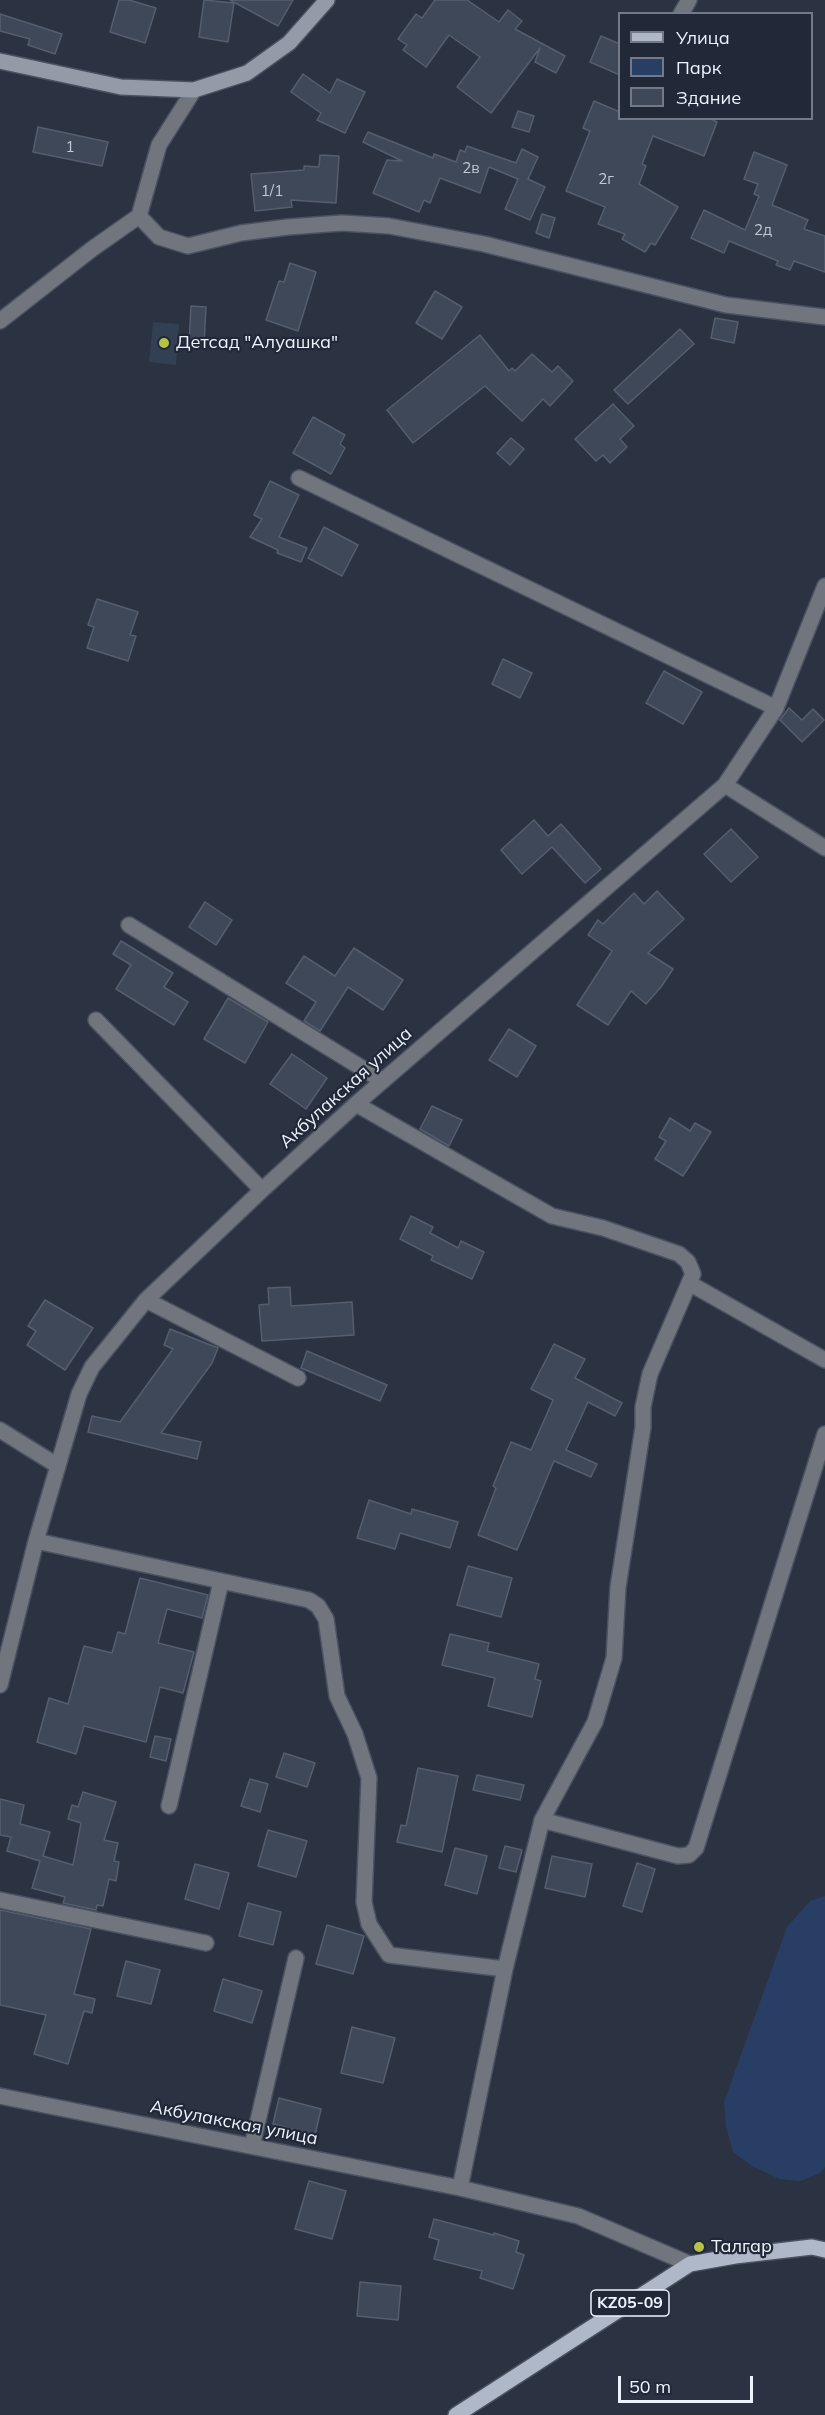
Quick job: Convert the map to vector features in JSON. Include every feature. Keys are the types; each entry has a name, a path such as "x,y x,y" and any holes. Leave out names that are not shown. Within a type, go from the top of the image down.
{"main road":[{"path":"0,61 121,87 194,90 247,73 289,43 325,1"},
{"name":"KZ05-09","path":"456,2415 690,2264 812,2247 825,2250"}],"street":[{"path":"0,321 92,249 139,216 159,145 194,90"},
{"path":"139,216 159,237 188,246 241,233 288,227 342,223 389,226 484,244 726,305 825,317"},
{"path":"298,478 776,708"},
{"name":"Акбулакская улица","path":"0,1685 36,1541 79,1394 92,1367 146,1300 262,1190 356,1104 725,785 776,708 825,586"},
{"path":"725,785 825,848"},
{"path":"129,925 383,1081"},
{"path":"96,1020 262,1190"},
{"path":"356,1104 552,1216 603,1228 679,1254 688,1262 693,1274 650,1374 642,1407 643,1427 618,1587 614,1658 595,1722 542,1820 505,1969 460,2188"},
{"path":"689,1283 825,1360"},
{"path":"146,1300 298,1378"},
{"path":"542,1820 678,1856 689,1855 696,1848 825,1434"},
{"path":"2,1435 58,1466"},
{"path":"36,1541 309,1600 318,1606 326,1619 337,1696 355,1734 369,1778 364,1902 369,1924 390,1955 505,1969"},
{"path":"169,1806 221,1582"},
{"path":"0,1900 206,1942"},
{"path":"252,2146 296,1958"},
{"name":"Акбулакская улица","path":"0,2096 460,2188 578,2216 690,2264"}],"shaded area":[{"name":"Детсад \"Алуашка\"","path":"153,322 179,324 176,365 149,362"}],"green space":[{"path":"825,1896 825,2167 820,2173 801,2181 780,2179 752,2166 733,2152 726,2127 724,2102 787,1927 810,1901"}],"building":[{"path":"119,0 129,0 156,8 145,43 110,32"},
{"path":"204,0 234,3 228,42 199,37"},
{"path":"230,0 293,0 278,26"},
{"path":"435,0 467,0 499,22 508,10 522,21 515,29 565,56 556,73 535,62 540,48 491,113 457,87 480,57 449,35 426,67 403,50 407,45 398,39 416,14 422,18"},
{"path":"0,14 62,34 55,54 28,45 30,39 0,31"},
{"path":"601,36 618,43 618,74 590,62"},
{"path":"303,74 330,93 337,79 365,92 345,133 317,120 321,113 291,92"},
{"path":"594,101 618,111 618,120 713,120 717,122 704,156 653,136 642,164 646,166 639,184 678,207 655,245 651,243 645,252 622,239 625,234 598,224 605,207 566,191 590,131 583,128"},
{"path":"518,111 534,116 529,132 512,127"},
{"path":"38,127 108,142 102,166 33,152"},
{"path":"368,132 433,158 434,154 456,162 460,150 465,152 467,146 516,163 522,149 538,157 528,179 545,187 530,220 505,209 518,179 489,167 480,193 440,178 430,203 424,200 419,212 373,193 387,160 402,161 363,142"},
{"path":"754,152 787,165 772,205 808,220 804,229 825,236 825,272 794,261 790,270 776,265 778,261 729,241 724,253 691,238 704,210 745,230 759,196 754,194 758,184 744,179"},
{"path":"320,155 339,156 336,203 291,200 292,207 255,211 251,174 304,170 304,166 319,167"},
{"path":"542,214 555,218 549,238 536,233"},
{"path":"290,263 316,272 298,331 266,320 279,281 284,282"},
{"path":"435,291 462,307 442,339 416,323"},
{"path":"191,306 206,307 204,345 189,344"},
{"path":"715,318 738,322 734,343 711,338"},
{"path":"680,329 694,344 628,404 614,390"},
{"path":"480,335 509,371 512,368 515,371 532,354 552,372 558,366 573,381 550,406 543,399 522,421 485,386 413,443 387,410"},
{"path":"613,404 634,426 620,439 627,447 610,463 603,455 596,461 575,439"},
{"path":"313,417 345,435 340,444 345,448 331,474 293,453"},
{"path":"511,438 524,449 510,465 497,453"},
{"path":"270,481 299,495 279,537 307,548 301,562 277,553 278,550 250,537 262,519 254,515"},
{"path":"324,527 358,545 342,576 308,558"},
{"path":"97,599 138,612 130,635 136,636 128,661 87,648 94,627 88,625"},
{"path":"503,659 532,673 520,698 492,684"},
{"path":"664,671 702,692 683,724 646,703"},
{"path":"789,708 802,720 813,709 824,720 802,742 780,720"},
{"path":"534,820 548,836 561,824 601,869 585,883 552,847 522,874 501,850"},
{"path":"731,829 758,857 731,882 704,854"},
{"path":"657,891 684,919 648,953 673,969 646,1004 631,991 608,1025 577,1005 612,951 588,935 598,920 603,924 634,893 644,904"},
{"path":"205,902 232,920 216,945 189,927"},
{"path":"121,941 173,973 164,987 188,1002 174,1025 116,989 131,965 113,954"},
{"path":"354,948 403,980 383,1010 348,987 320,1031 304,1021 316,1002 286,983 304,956 335,976"},
{"path":"228,998 268,1022 245,1063 204,1039"},
{"path":"509,1029 536,1046 517,1077 489,1060"},
{"path":"292,1054 327,1078 306,1109 270,1084"},
{"path":"432,1106 462,1120 449,1146 420,1129"},
{"path":"670,1118 690,1131 695,1123 711,1132 683,1176 655,1159 666,1141 659,1137"},
{"path":"411,1216 433,1227 430,1233 458,1248 461,1241 484,1252 472,1279 431,1260 433,1256 400,1239"},
{"path":"290,1287 291,1306 352,1302 354,1335 262,1341 259,1305 269,1304 268,1288"},
{"path":"45,1300 93,1328 65,1370 27,1345 36,1331 28,1326"},
{"path":"170,1329 218,1348 212,1363 161,1433 201,1442 197,1459 88,1432 92,1416 120,1422 173,1349 164,1345"},
{"path":"554,1344 585,1359 575,1378 622,1403 615,1416 588,1402 566,1450 597,1464 591,1477 554,1461 517,1550 478,1535 496,1488 493,1486 511,1442 531,1450 553,1400 531,1389"},
{"path":"307,1351 387,1385 380,1401 301,1368"},
{"path":"369,1500 411,1514 412,1509 458,1522 450,1548 400,1533 395,1549 357,1538"},
{"path":"468,1566 512,1578 501,1617 457,1605"},
{"path":"140,1578 208,1595 202,1618 167,1609 158,1643 194,1652 183,1693 160,1687 146,1742 84,1726 76,1754 37,1742 49,1698 68,1704 84,1646 112,1653 118,1632 125,1634"},
{"path":"450,1634 489,1643 487,1651 539,1664 535,1679 541,1681 532,1717 488,1706 495,1678 442,1665"},
{"path":"155,1736 171,1739 166,1761 150,1757"},
{"path":"284,1753 315,1763 307,1787 276,1777"},
{"path":"418,1768 458,1776 442,1852 397,1842 401,1825 406,1826"},
{"path":"477,1775 524,1785 520,1800 473,1790"},
{"path":"250,1779 268,1784 260,1812 241,1806"},
{"path":"83,1792 116,1802 104,1840 118,1843 114,1861 119,1862 116,1881 109,1879 103,1906 97,1905 96,1910 63,1903 65,1897 32,1888 40,1861 7,1851 11,1837 0,1835 0,1799 24,1805 20,1824 50,1832 43,1856 73,1865 81,1823 68,1819 72,1805 78,1807"},
{"path":"268,1830 307,1841 296,1877 258,1866"},
{"path":"505,1846 522,1850 516,1872 499,1868"},
{"path":"455,1848 487,1856 477,1894 445,1885"},
{"path":"552,1856 592,1864 585,1897 545,1888"},
{"path":"637,1863 655,1869 642,1912 623,1906"},
{"path":"195,1864 229,1873 219,1909 185,1899"},
{"path":"248,1903 281,1912 273,1945 239,1936"},
{"path":"0,1910 91,1929 74,1994 95,1999 92,2013 84,2011 68,2064 34,2054 46,2015 0,2005"},
{"path":"327,1925 364,1936 353,1974 316,1964"},
{"path":"126,1961 160,1970 151,2004 117,1996"},
{"path":"223,1979 262,1991 252,2023 214,2011"},
{"path":"352,2027 395,2038 383,2083 341,2073"},
{"path":"279,2098 321,2109 315,2135 273,2124"},
{"path":"309,2181 346,2191 332,2239 295,2229"},
{"path":"434,2219 519,2241 516,2252 524,2255 513,2289 480,2278 482,2271 434,2259 439,2240 429,2237"},
{"path":"360,2282 401,2286 398,2320 357,2316"}],"place":[{"name":"Детсад \"Алуашка\"","path":"164,343"},
{"name":"Талгар","path":"699,2247"}]}
